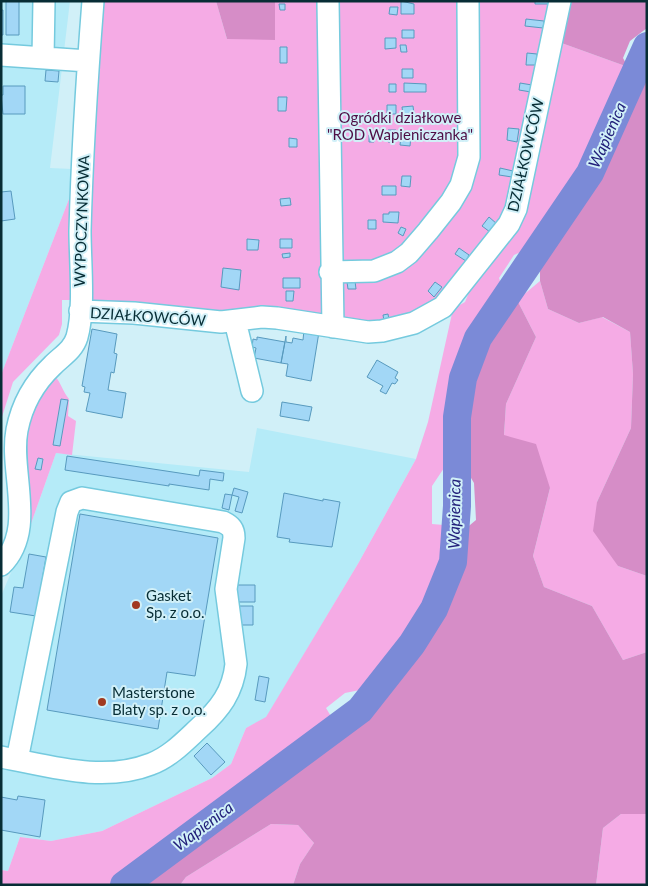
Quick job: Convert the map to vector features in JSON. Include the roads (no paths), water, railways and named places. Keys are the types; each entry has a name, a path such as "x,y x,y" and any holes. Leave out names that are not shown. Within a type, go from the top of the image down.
{"street":[{"path":"43,58 44,1"},
{"name":"WYPOCZYNKOWA","path":"1,565 13,547 18,530 20,514 15,449 23,407 31,390 53,364 71,348 76,338 80,312 80,230 88,61 93,1"},
{"path":"328,1 330,272 333,326"},
{"path":"330,272 374,271 397,262 410,253 451,202 461,185 469,157 468,1"},
{"name":"DZIAŁKOWCÓW","path":"80,312 143,314 221,322 270,317 368,332 382,332 414,323 443,307 509,224 516,209 560,1"},
{"path":"1,55 88,61"},
{"path":"235,321 252,390"},
{"path":"82,498 223,522 229,525 234,531 234,538 226,589 236,664 228,695 206,722 175,750 152,764 123,772 96,774 9,758 66,512 71,502 82,498"}],"waterway":[{"name":"Wapienica","path":"124,885 360,710 412,644 434,609 453,562 457,506 457,417 463,378 478,338 590,173 647,46"}],"place":[{"name":"Gasket Sp. z o.o.","path":"136,605"},
{"name":"Masterstone Blaty sp. z o.o.","path":"102,702"}],"park label":[{"name":"Ogródki działkowe \"ROD Wapieniczanka\"","path":"400,126"}]}
